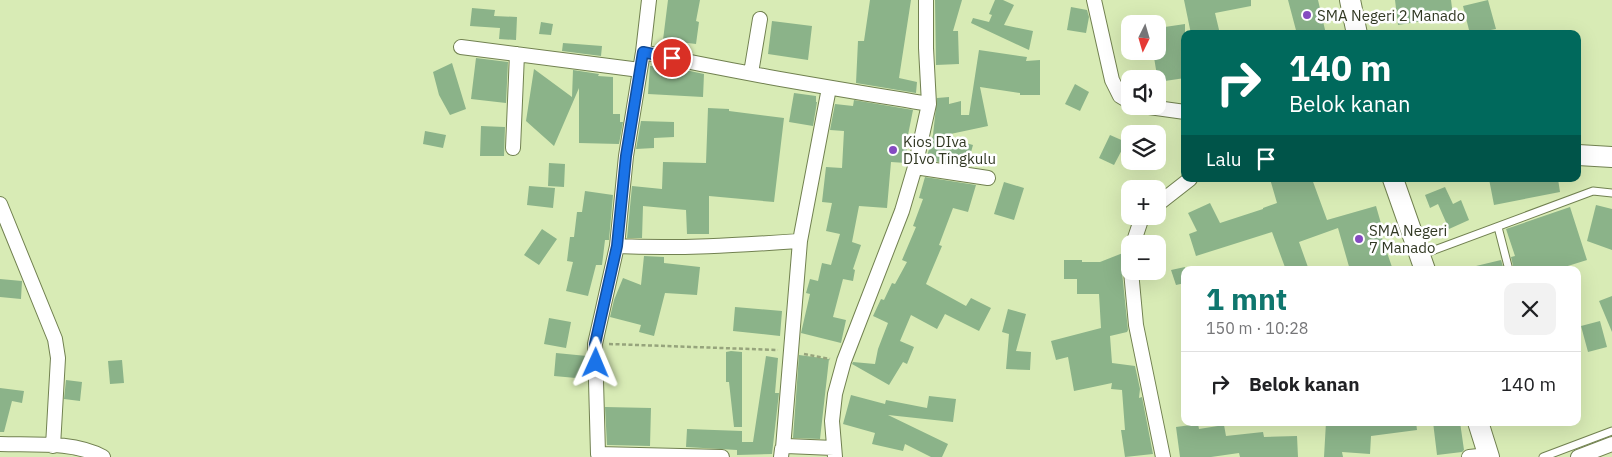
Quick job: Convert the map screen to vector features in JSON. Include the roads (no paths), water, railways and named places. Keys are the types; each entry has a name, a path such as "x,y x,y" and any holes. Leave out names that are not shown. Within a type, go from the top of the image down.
{"main road":[{"path":"1355,1 1357,30"},
{"path":"1581,155 1612,157"},
{"path":"1394,182 1423,263"},
{"path":"1478,426 1482,456"}],"street":[{"path":"649,0 643,52 626,156 617,246 595,344 598,455 722,457"},
{"path":"782,452 786,446 835,452 832,408 844,361 902,211 915,167 929,104 926,0"},
{"path":"1094,0 1112,80 1121,97"},
{"path":"747,72 760,19"},
{"path":"460,47 640,70"},
{"path":"643,52 829,88 929,104"},
{"path":"513,148 517,54"},
{"path":"782,452 800,242 829,88"},
{"path":"1166,109 1181,111"},
{"path":"915,167 988,178"},
{"path":"1166,198 1186,182"},
{"path":"0,204 55,339 58,358 53,446"},
{"path":"617,246 728,247 800,242"},
{"path":"1132,280 1136,325 1163,457"},
{"path":"0,444 81,449 103,457"},
{"path":"1578,457 1612,444"}],"lane":[{"path":"1423,263 1498,227 1593,191 1612,193"},
{"path":"1498,227 1508,266"},
{"path":"1543,457 1612,431"}],"place":[{"name":"SMA Negeri 2 Manado","path":"1307,15"},
{"name":"Kios DIva DIvo Tingkulu","path":"893,150"},
{"name":"SMA Negeri 7 Manado","path":"1359,239"}]}
